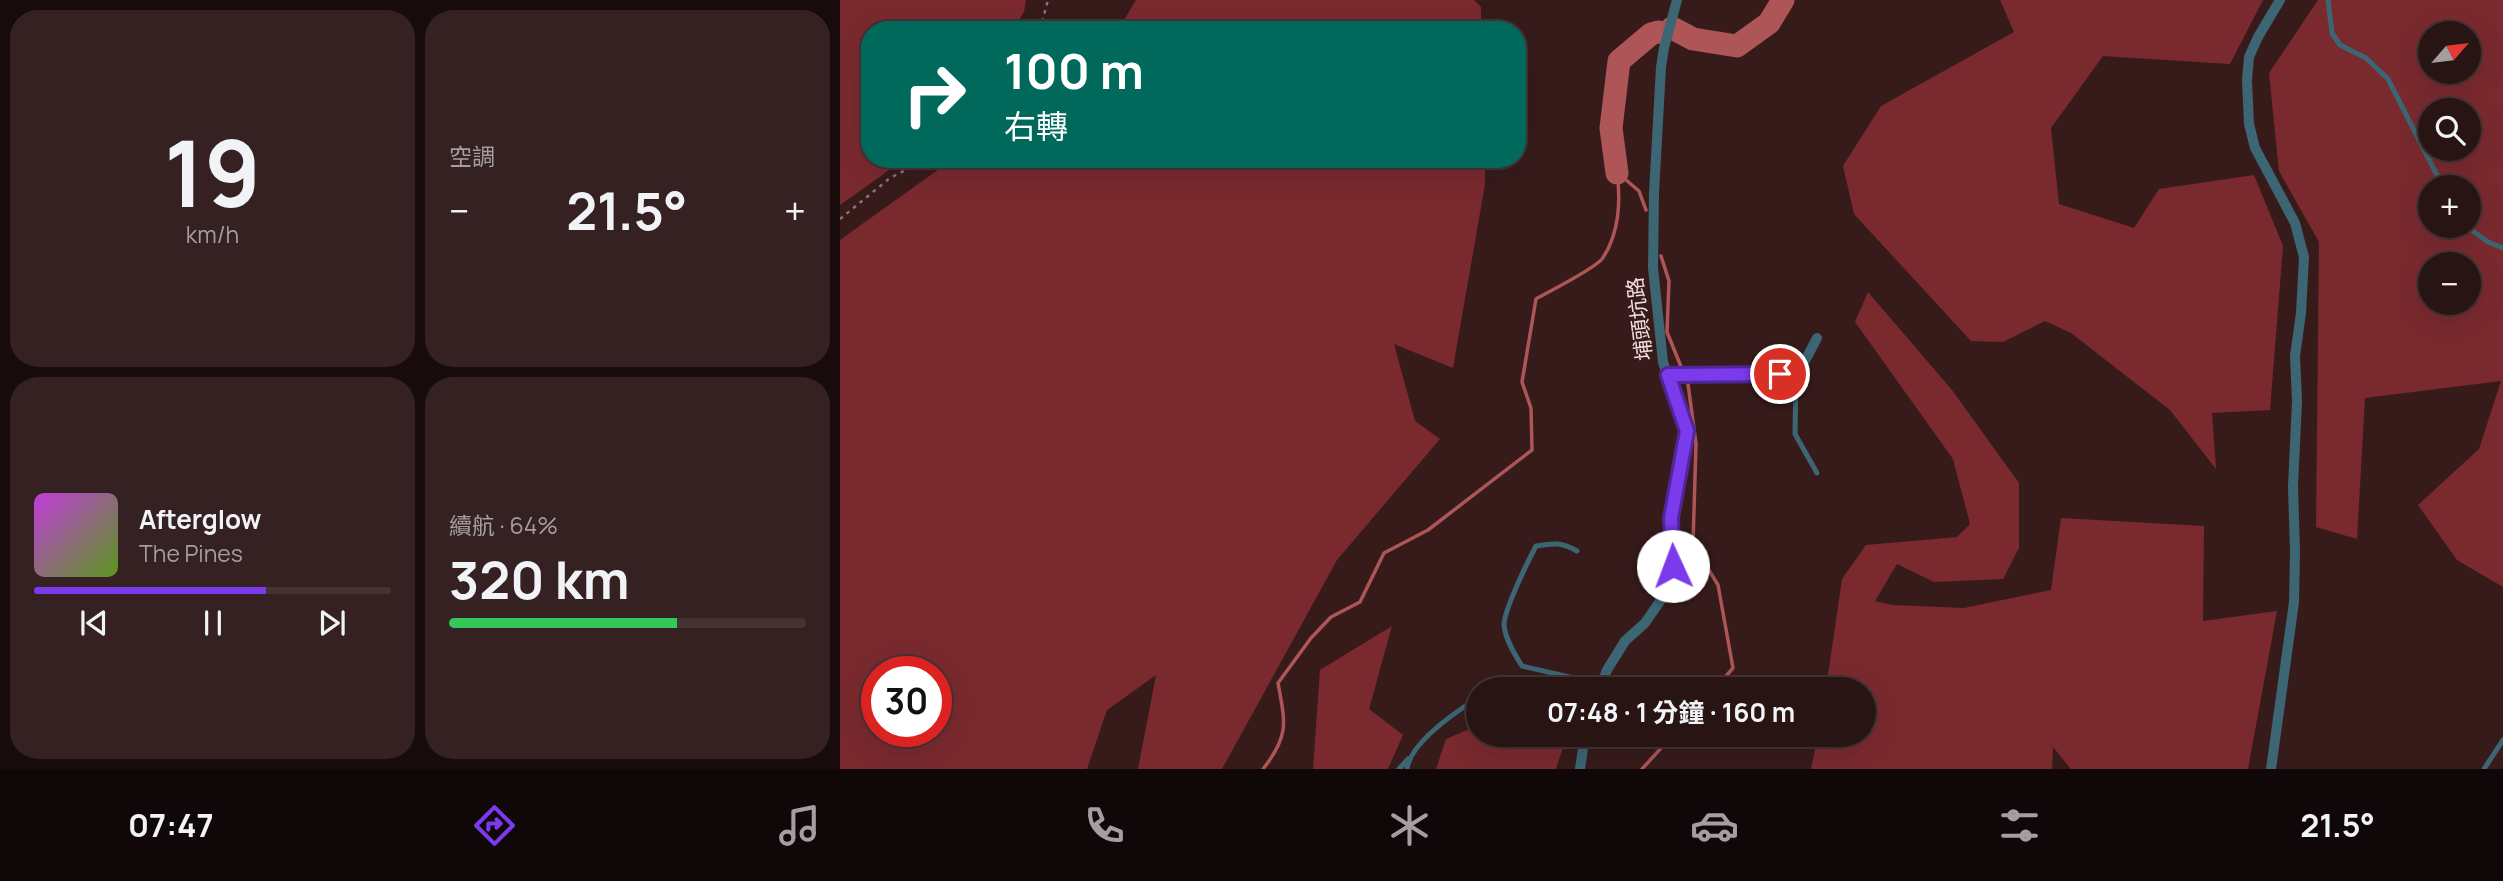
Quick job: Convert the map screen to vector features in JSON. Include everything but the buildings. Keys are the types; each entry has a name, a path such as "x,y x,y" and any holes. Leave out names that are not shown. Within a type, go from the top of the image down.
{"street":[{"name":"埔頭坑路","path":"1605,677 1625,641 1645,623 1674,581 1671,518 1687,431 1672,375 1662,362 1653,268 1661,67 1677,0"},
{"path":"2271,769 2294,603 2295,356 2304,257 2295,223 2255,148 2249,124 2247,80 2249,57 2280,0"},
{"path":"1796,378 1817,338"},
{"path":"1580,769 1583,747"}],"lane":[{"path":"2328,0 2332,33 2340,45 2366,58 2388,79 2437,175"},
{"path":"2481,237 2503,248"},
{"path":"1672,375 1780,374 1796,378 1795,434 1816,473"},
{"path":"1571,677 1522,666 1513,651 1504,624 1536,546 1565,544 1577,551"},
{"path":"1550,677 1560,673"},
{"path":"1399,769 1445,719 1466,705"},
{"path":"2484,769 2503,740"},
{"path":"1407,769 1408,759"}],"path":[{"path":"1042,21 1048,0"},
{"path":"840,219 890,178 910,168"}],"shaded area":[{"path":"840,0 1026,0 1024,12 1018,21 861,21 861,168 891,168 840,205"},
{"path":"1136,0 1474,0 1481,7 1481,21 1124,21"},
{"path":"2000,0 2263,0 2230,64 2103,56 2051,128 2059,204 2134,228 2159,189 2254,175 2283,246 2270,410 2212,413 2216,469 2170,410 2071,333 2045,321 2003,342 1971,341 1854,214 1843,166 1881,106 2014,32"},
{"path":"2318,0 2503,0 2503,587 2457,560 2418,505 2479,449 2501,381 2365,398 2357,539 2316,527 2319,242 2279,171 2269,73"},
{"path":"940,168 1485,168 1485,184 1453,368 1394,344 1415,421 1440,439 1337,560 1222,769 1138,769 1156,675 1107,710 1087,769 840,769 840,240"},
{"path":"1868,292 1952,390 2019,483 2019,548 2003,579 1934,582 1897,564 1875,601 1892,605 1964,608 2051,590 2061,518 2204,526 2203,621 2277,611 2248,769 2071,769 2053,747 2052,769 1811,769 1816,747 1876,747 1876,677 1828,677 1842,579 1866,545 1957,537 1970,524 1953,459 1855,322"},
{"path":"1392,626 1369,709 1403,735 1388,769 1313,769 1320,670"},
{"path":"1466,731 1466,747 1563,747 1556,769 1436,769 1446,739"}],"waterway":[{"path":"1672,28 1693,39 1737,46 1769,23 1783,0"},
{"path":"1617,173 1611,128 1619,61 1651,34 1658,32"},
{"path":"1263,769 1278,747 1283,728 1278,683 1311,638 1331,617 1360,602 1384,553 1428,530 1532,450 1531,408 1522,382 1536,299 1581,274 1602,259 1608,250 1617,218 1617,173"},
{"path":"1619,174 1639,191 1646,210"},
{"path":"1661,256 1669,281 1667,332 1688,384 1696,444 1693,544 1718,585 1733,668 1725,677"},
{"path":"1642,769 1662,747"}],"route":[{"path":"1673,566 1671,518 1687,431 1668,375 1780,374"}]}
